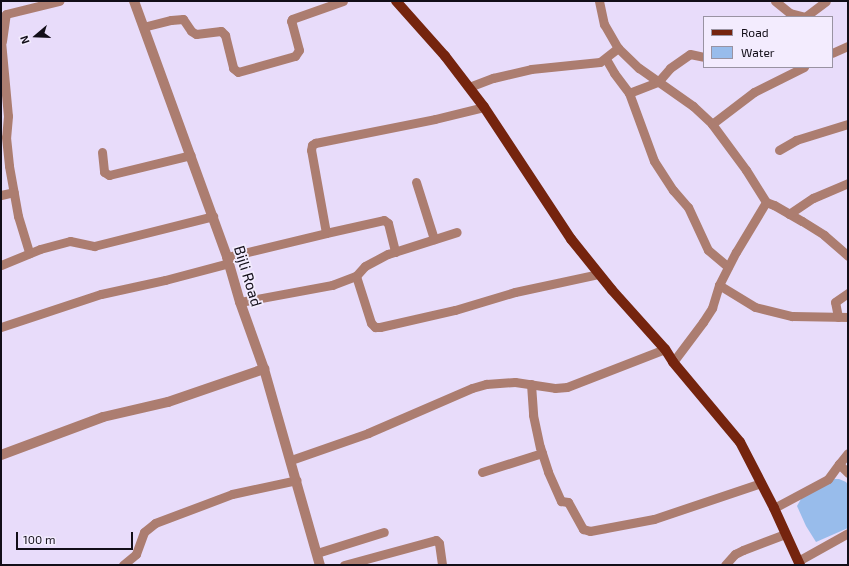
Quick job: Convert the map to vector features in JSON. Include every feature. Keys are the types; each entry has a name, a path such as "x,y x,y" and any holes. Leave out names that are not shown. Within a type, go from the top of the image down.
{"main road":[{"path":"396,1 445,56 484,107 571,239 598,274 665,349 673,362 740,442 774,508 799,563"}],"street":[{"path":"29,253 14,192 4,131 8,116 2,41 6,14 58,1"},
{"name":"Bijli Road","path":"134,1 213,216 240,302 264,369 297,480 320,565"},
{"path":"143,27 171,20 183,19 196,34 221,31 225,35 233,68 238,72 295,56 298,50 291,21 292,19 343,1"},
{"path":"599,1 604,24 618,48 638,68 692,106 712,124 746,170 766,202 824,235 848,256"},
{"path":"775,1 787,15"},
{"path":"806,16 826,1"},
{"path":"833,53 848,46"},
{"path":"469,88 512,73 531,69 600,62 606,59 618,48"},
{"path":"629,93 658,82 670,68 690,54 703,57"},
{"path":"606,59 614,73 629,93 654,161 673,190 688,207 706,246 728,267"},
{"path":"712,124 754,92 802,68"},
{"path":"326,233 313,161 312,145 315,143 435,120 484,107"},
{"path":"779,150 796,140 848,124"},
{"path":"102,152 104,172 109,175 191,155"},
{"path":"416,182 434,240"},
{"path":"789,214 813,198 848,183"},
{"path":"1,195 14,192"},
{"path":"673,362 712,308 719,285 728,267 744,236 766,202"},
{"path":"1,265 29,253 70,241 86,245 101,244 213,216"},
{"path":"1,327 101,294 165,280 228,260 326,233 384,220 388,223 395,252"},
{"path":"240,302 324,287 356,276 365,266 395,252 457,232"},
{"path":"356,276 371,323 375,327 380,327 455,310 515,292 598,274"},
{"path":"719,285 755,308 792,316 848,317"},
{"path":"838,317 836,302 848,293"},
{"path":"291,460 368,433 472,388 486,384 510,382 555,388 567,387 665,349"},
{"path":"1,455 104,417 168,402 264,369"},
{"path":"531,384 533,415 542,454 548,472 561,501 568,502 583,529 590,531 654,519 761,483"},
{"path":"774,508 828,478 848,453"},
{"path":"482,472 542,454"},
{"path":"839,464 848,473"},
{"path":"123,565 136,554 144,532 156,523 232,494 297,480"},
{"path":"316,553 384,532"},
{"path":"799,563 848,533"},
{"path":"725,565 735,554 785,534"},
{"path":"344,565 436,540 439,543 442,565"}],"water":[{"path":"831,479 839,479 846,482 848,485 848,528 816,542 806,526 797,506 801,499"}]}
